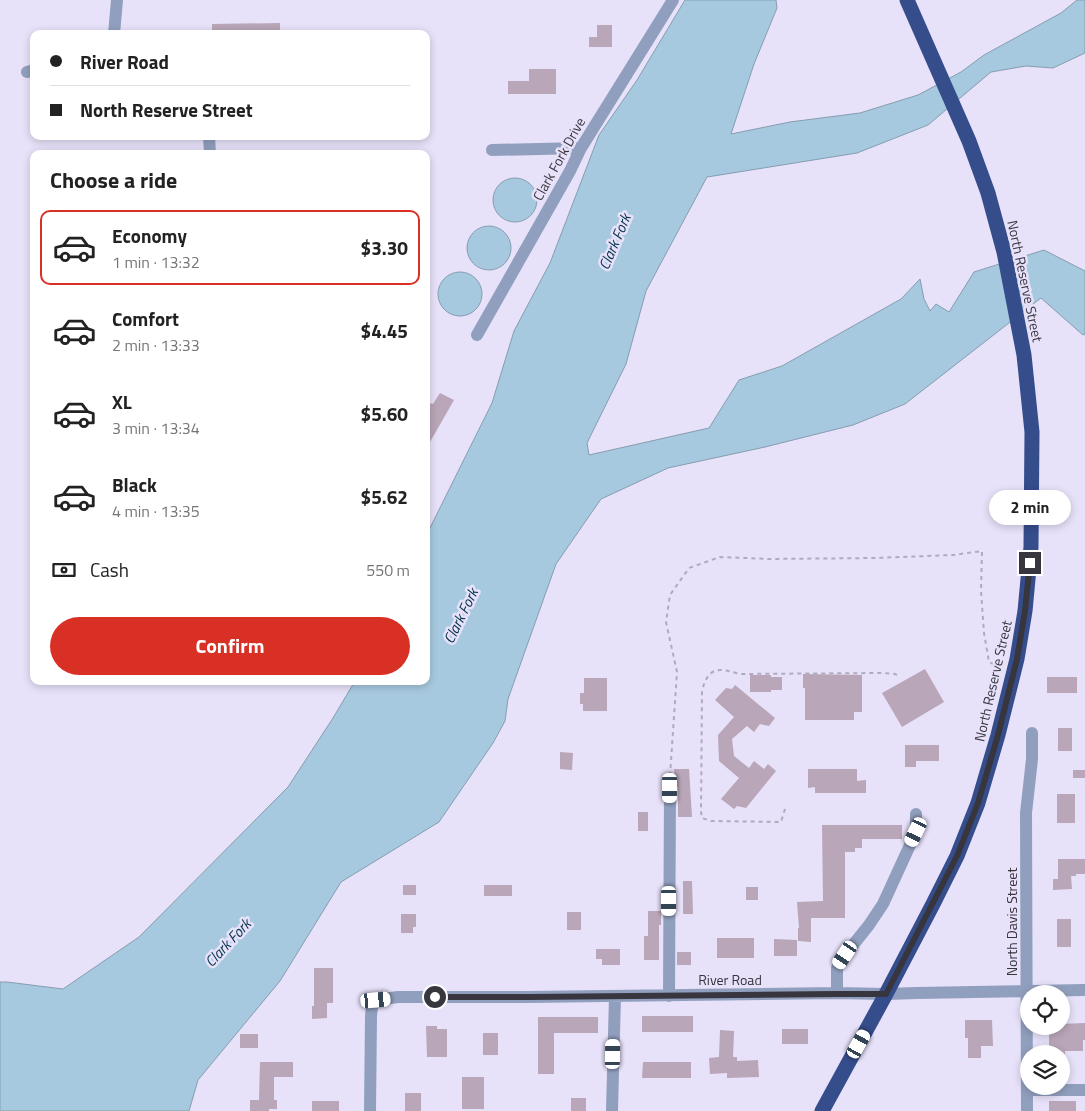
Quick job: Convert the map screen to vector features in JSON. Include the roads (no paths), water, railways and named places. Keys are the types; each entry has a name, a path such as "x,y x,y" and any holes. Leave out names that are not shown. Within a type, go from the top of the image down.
{"highway":[{"name":"North Reserve Street","path":"822,1111 886,994 961,847 980,795 1014,675 1025,611 1031,547 1032,432 1024,355 1004,252 988,193 969,141 907,0"}],"street":[{"path":"114,30 117,0"},
{"name":"Clark Fork Drive","path":"476,335 570,171 580,148 673,0"},
{"path":"492,150 580,148"},
{"name":"North Davis Street","path":"1027,985 1026,813 1032,759 1032,733"},
{"path":"669,996 670,788"},
{"path":"837,994 837,968 883,904 916,832 916,814"},
{"name":"River Road","path":"370,1111 372,1007 376,1000 398,997 886,994 1020,990"},
{"name":"River Road","path":"1070,990 1085,990"},
{"path":"612,1111 615,996"},
{"path":"1070,1090 1085,1090"},
{"name":"North Davis Street","path":"1027,1111 1028,1095"}],"water":[{"name":"Clark Fork","path":"685,0 776,0 777,8 754,64 731,134 790,122 860,113 918,95 961,72 984,55 1061,13 1077,0 1085,0 1085,53 1053,68 1026,66 991,72 928,125 857,153 707,177 646,291 626,364 587,443 589,455 709,428 739,380 782,366 901,299 920,279 924,299 930,311 936,304 949,312 974,272 1044,250 1085,271 1085,334 1083,335 1041,298 905,404 853,425 765,447 668,468 601,499 556,564 508,699 505,721 493,743 439,822 341,882 280,981 198,1080 189,1111 0,1111 0,982 63,989 139,937 288,787 353,685 430,685 430,528 492,403 514,331 550,263 599,135 637,80"},
{"path":"519,178 531,184 536,191 536,209 531,216 524,221 511,222 503,219 496,212 493,196 496,188 503,181"},
{"path":"493,226 505,232 510,239 510,257 505,264 498,269 485,270 477,267 470,260 467,244 470,236 477,229"},
{"path":"464,272 476,278 481,285 481,303 476,310 469,315 456,316 448,313 441,306 438,290 441,282 448,275"}]}
